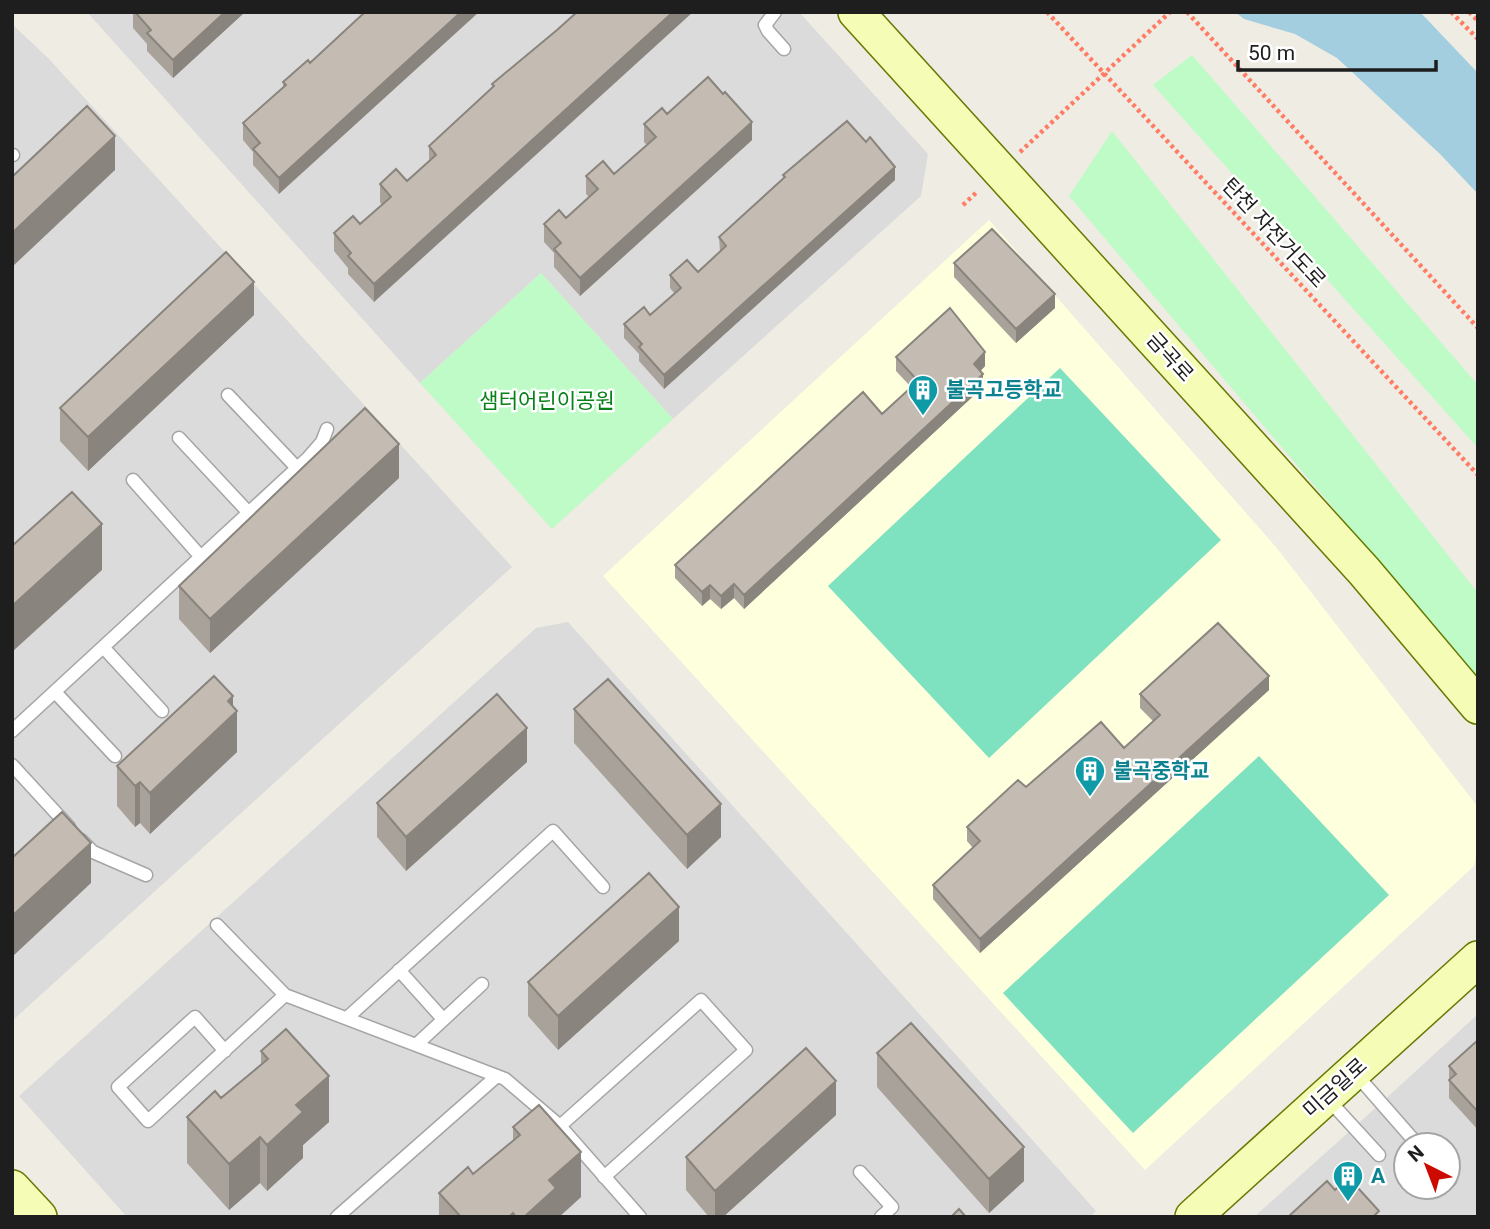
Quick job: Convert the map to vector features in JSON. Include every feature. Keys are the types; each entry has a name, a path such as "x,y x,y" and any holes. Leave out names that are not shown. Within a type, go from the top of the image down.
{"main road":[{"name":"금곡로","path":"856,12 1355,561 1478,706"},
{"name":"미금일로","path":"1193,1217 1478,959"},
{"path":"12,1188 39,1217"}],"lane":[{"path":"775,12 765,25 784,49"},
{"path":"228,395 297,468"},
{"path":"12,731 297,468 322,442 327,429"},
{"path":"179,438 249,513"},
{"path":"133,480 201,557"},
{"path":"103,647 162,711"},
{"path":"55,692 115,756"},
{"path":"12,765 93,852 145,875"},
{"path":"346,1018 553,831 603,887"},
{"path":"217,925 285,995 505,1079 560,1126 640,1217"},
{"path":"400,970 443,1019"},
{"path":"416,1045 482,984"},
{"path":"225,1051 195,1017 118,1087 148,1121 225,1051 285,995"},
{"path":"560,1126 701,1000 746,1050 604,1177"},
{"path":"1353,1072 1406,1131"},
{"path":"337,1217 497,1076"},
{"path":"1326,1097 1379,1155"},
{"path":"860,1172 892,1206 881,1217"}],"path":[{"name":"탄천 자전거도로","path":"1047,12 1478,475"},
{"path":"1012,159 1170,12"},
{"path":"1187,12 1478,328"},
{"path":"1451,12 1478,39"},
{"path":"1469,12 1478,21"},
{"path":"963,205 983,187"}],"shaded area":[{"path":"87,12 799,12 928,154 921,196 673,419 541,273 420,383"},
{"path":"12,24 49,59 512,567 12,1021"},
{"path":"989,220 1276,547 1478,807 1478,846 1474,866 1145,1170 603,576"},
{"path":"568,622 1096,1211 1090,1217 127,1217 19,1096 536,628"},
{"path":"1478,1014 1478,1217 1254,1217 1381,1103"}],"green space":[{"path":"1192,55 1478,385 1478,448 1153,85"},
{"path":"1112,131 1478,593 1478,679 1069,196"},
{"name":"샘터어린이공원","path":"541,273 673,419 552,529 420,383"},
{"path":"1060,368 1221,540 989,758 828,586"},
{"path":"1259,756 1389,895 1133,1133 1003,993"}],"water":[{"path":"1235,12 1420,12 1478,73 1478,194 1440,154 1337,58 1295,34 1244,19"}],"building":[{"path":"135,12 225,12 173,60 147,33 151,30"},
{"path":"365,12 461,12 279,178 253,149 260,143 243,123 286,85 283,82 308,60 310,63"},
{"path":"577,12 673,12 374,284 348,256 351,253 334,233 353,216 360,224 391,197 380,184 396,169 407,181 436,155 429,146 494,86 492,84"},
{"path":"708,77 752,122 580,278 554,249 561,243 544,224 559,210 566,218 598,189 586,176 603,161 614,174 656,137 644,124 662,108 667,114"},
{"path":"87,106 115,136 12,233 12,177"},
{"path":"847,121 866,142 870,137 895,167 664,375 639,347 642,344 624,324 644,307 650,315 681,288 670,275 687,260 698,272 726,246 719,237 785,177 783,175"},
{"path":"992,229 1055,294 1016,329 954,263"},
{"path":"226,252 254,282 88,437 60,408"},
{"name":"불곡고등학교","path":"950,308 985,352 974,364 983,374 744,595 734,584 721,596 710,585 702,592 675,565 863,392 882,414 918,381 896,357"},
{"path":"365,408 399,444 210,619 179,586"},
{"path":"72,492 102,524 12,606 12,546"},
{"name":"불곡중학교","path":"1218,623 1269,676 980,939 933,885 980,841 967,827 1018,780 1026,787 1101,722 1124,748 1160,715 1140,694"},
{"path":"214,676 233,696 228,701 237,711 150,793 140,782 135,786 117,766"},
{"path":"608,679 721,804 687,835 574,709"},
{"path":"497,694 527,728 406,837 377,803"},
{"path":"62,812 91,843 12,916 12,858"},
{"path":"649,873 679,907 558,1016 528,982"},
{"path":"911,1023 1024,1147 989,1179 877,1053"},
{"path":"286,1029 329,1076 296,1105 303,1112 267,1145 260,1137 229,1164 187,1117 215,1091 221,1098 268,1059 261,1051"},
{"path":"1478,1040 1478,1112 1449,1080 1456,1074 1449,1066"},
{"path":"806,1048 836,1081 715,1191 686,1157"},
{"path":"539,1105 581,1152 549,1180 556,1188 524,1217 516,1217 513,1213 509,1217 461,1217 439,1193 468,1167 473,1174 520,1135 513,1127"},
{"path":"1348,1177 1379,1211 1373,1217 1288,1217 1327,1181 1335,1190"},
{"path":"959,1209 966,1217 951,1217"}],"place":[{"name":"불곡고등학교","path":"923,417"},
{"name":"불곡중학교","path":"1090,798"},
{"name":"A","path":"1348,1203"}]}
